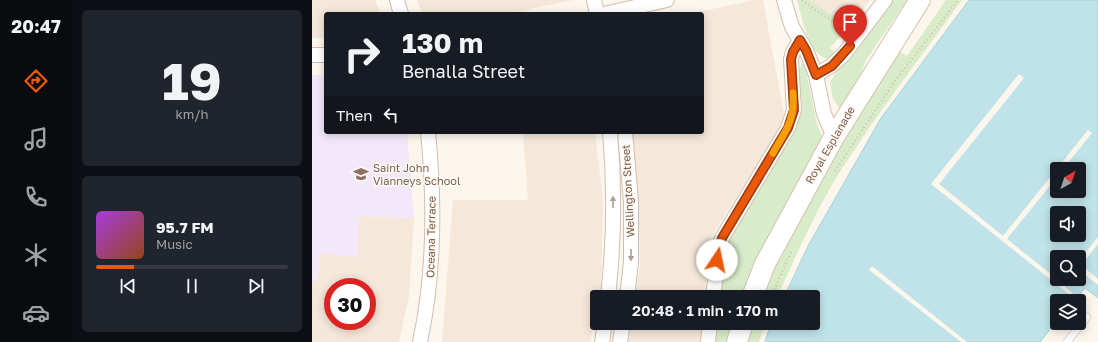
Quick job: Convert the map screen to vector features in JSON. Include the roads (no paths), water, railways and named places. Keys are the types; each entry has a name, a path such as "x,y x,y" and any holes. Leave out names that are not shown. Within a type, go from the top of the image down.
{"street":[{"path":"397,0 400,12"},
{"path":"594,0 597,12"},
{"path":"614,12 667,0"},
{"path":"784,0 792,27 806,50 816,75 824,114 834,136"},
{"path":"816,75 832,66 844,54 884,0"},
{"name":"Royal Esplanade","path":"755,290 765,264 834,136 920,0"},
{"path":"714,290 719,248 722,238 788,128 794,110 791,59 800,40"},
{"path":"312,55 324,56"},
{"name":"Oceana Terrace","path":"420,342 432,275 434,225 428,134"},
{"name":"Wellington Street","path":"609,290 613,239 613,191 610,134"},
{"name":"Wellington Street","path":"625,134 631,202 631,262 628,290"},
{"path":"602,342 604,330"},
{"path":"620,342 622,330"},
{"path":"708,342 709,330"},
{"path":"737,342 741,330"}],"lane":[{"path":"1067,342 1087,317"}],"water":[{"path":"969,0 1098,0 1098,298 1085,288 1080,294 1050,294 1050,330 1040,342 765,342 769,330 820,330 820,290 787,290 808,246 881,118"}],"place":[{"name":"Saint John Vianneys School","path":"361,174"}]}
